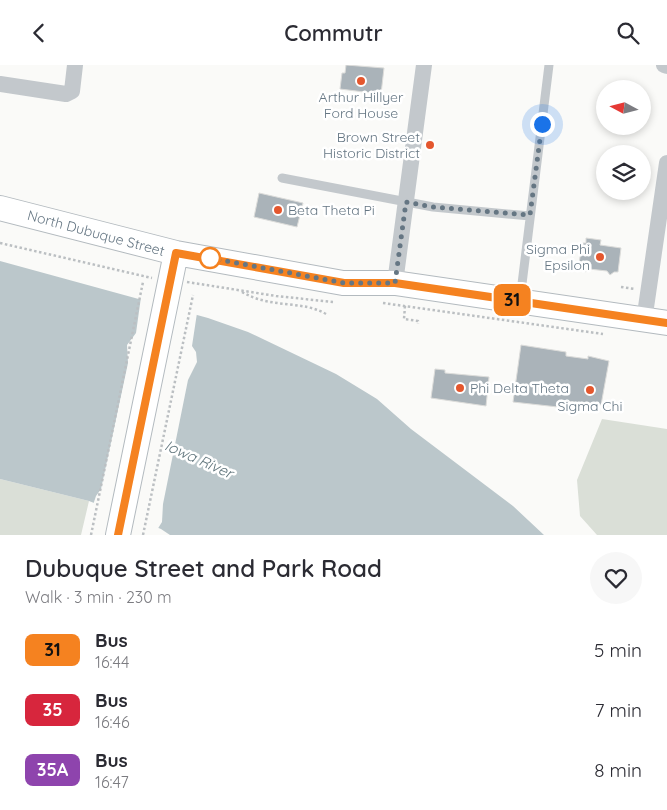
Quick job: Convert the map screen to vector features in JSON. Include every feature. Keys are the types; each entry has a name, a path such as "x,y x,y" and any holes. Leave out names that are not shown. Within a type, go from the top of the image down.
{"main road":[{"name":"North Dubuque Street","path":"0,208 176,253 344,283 395,283 656,322"},
{"path":"118,535 176,253"}],"street":[{"path":"0,84 66,94 72,91 75,65"},
{"path":"395,283 424,65"},
{"path":"656,322 667,163"}],"lane":[{"path":"520,301 549,65"},
{"path":"282,179 433,207 530,215"}],"path":[{"path":"0,243 143,276"},
{"path":"91,535 143,282"},
{"path":"199,284 239,291 341,302"},
{"path":"621,287 638,289"},
{"path":"239,291 262,302 317,309 326,314"},
{"path":"143,535 193,295"},
{"path":"380,303 604,334"},
{"path":"406,306 404,319 418,321 418,324"}],"shaded area":[{"path":"602,419 667,429 667,535 597,535 580,516 577,480"},
{"path":"0,479 89,501 81,535 0,535"}],"water":[{"name":"Iowa River","path":"0,261 208,318 248,332 336,374 377,399 411,429 513,506 544,535 170,535 161,529 89,501 0,479"}],"pier":[{"path":"141,297 197,313 192,346 196,352 197,362 188,380 163,504 162,522 157,530 93,505 101,489 128,363 127,345 136,333"}],"building":[{"name":"Arthur Hillyer Ford House","path":"346,65 384,68 381,94 340,89 342,73 345,73"},
{"name":"Beta Theta Pi","path":"259,193 303,203 297,227 254,217"},
{"name":"Sigma Phi Epsilon","path":"586,238 601,240 600,245 621,248 618,272 610,275 607,271 589,269 585,272 579,264 582,243 586,243"},
{"path":"521,345 566,352 566,356 588,359 588,356 609,361 601,405 598,405 597,409 586,407 587,404 559,400 558,407 513,402"},
{"name":"Phi Delta Theta","path":"435,369 445,370 445,373 489,377 486,406 431,398"}],"bus line":[{"name":"31","path":"118,535 172,280 176,253 344,283 395,283 667,323"}],"place":[{"name":"Arthur Hillyer Ford House","path":"361,81"},
{"name":"Brown Street Historic District","path":"430,145"},
{"name":"Beta Theta Pi","path":"278,210"},
{"name":"Sigma Phi Epsilon","path":"600,257"},
{"name":"Phi Delta Theta","path":"460,388"},
{"name":"Sigma Chi","path":"590,390"}],"route":[{"path":"210,258 344,283 395,283 406,202 458,210 530,215 542,124"}]}
